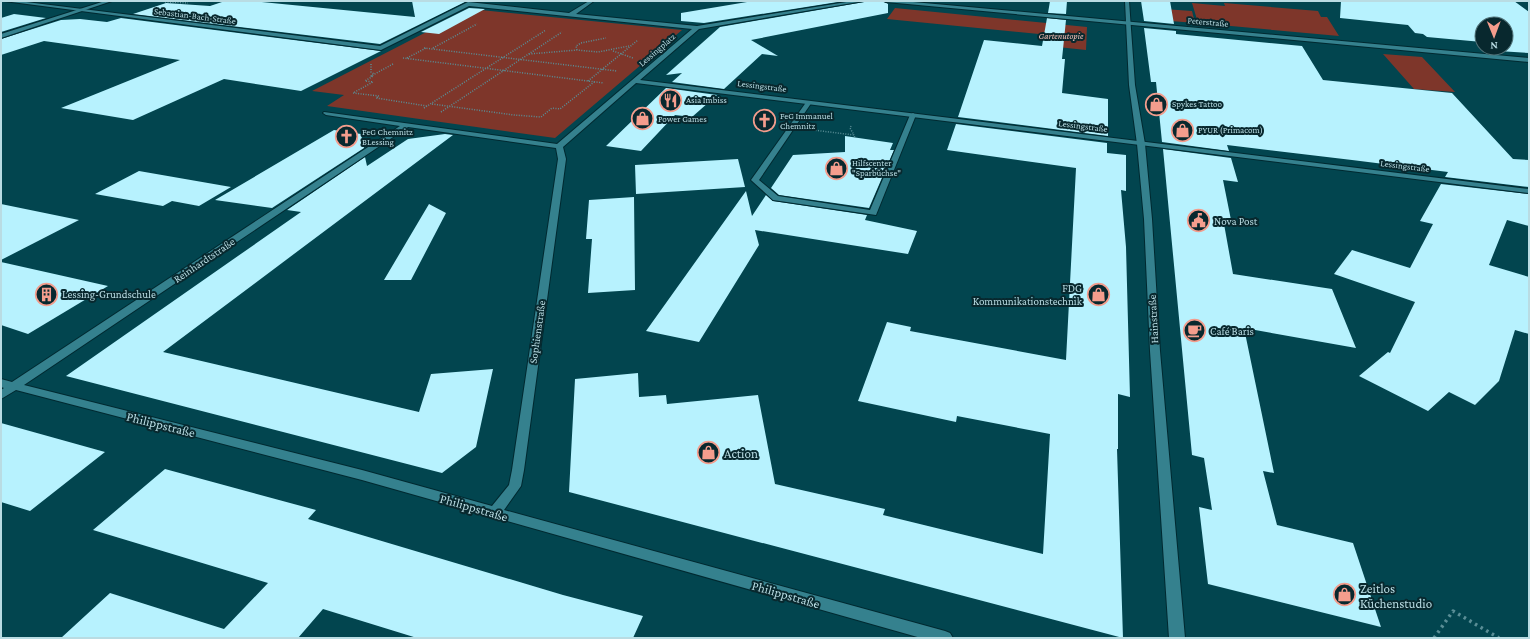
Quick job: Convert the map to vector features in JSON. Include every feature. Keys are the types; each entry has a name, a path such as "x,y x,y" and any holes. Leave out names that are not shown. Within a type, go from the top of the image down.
{"street":[{"name":"Sebastian-Bach-Straße","path":"6,1 381,48 389,43"},
{"path":"1,36 110,1"},
{"name":"Lessingplatz","path":"461,1 468,4 696,28"},
{"path":"570,15 592,1"},
{"path":"696,28 862,1"},
{"name":"Peterstraße","path":"886,1 1529,60"},
{"name":"Hainstraße","path":"1126,1 1132,85 1141,144 1148,219 1155,351 1177,638"},
{"path":"389,43 468,4"},
{"name":"Lessingplatz","path":"559,146 696,28"},
{"name":"Lessingstraße","path":"635,80 1529,191"},
{"path":"809,102 755,180 776,198 873,213 913,115"},
{"path":"326,113 559,146"},
{"name":"Reinhardtstraße","path":"1,395 403,124"},
{"name":"Sophienstraße","path":"495,512 514,486 518,470 562,159 559,146"},
{"name":"Philippstraße","path":"1,383 362,475 945,638"}],"path":[{"path":"433,49 445,42 442,42 482,21"},
{"path":"403,124 427,106 549,28"},
{"path":"449,106 565,30"},
{"path":"588,81 641,37 635,36"},
{"path":"577,50 576,46 607,37"},
{"path":"389,43 642,74"},
{"path":"528,54 577,50 598,52 631,46"},
{"path":"426,48 371,76 373,76 365,81 373,82 353,93 379,96 376,98 427,106"},
{"path":"399,58 628,86"},
{"path":"431,104 541,117 552,108 560,109 594,82"},
{"path":"793,127 854,136 850,128"},
{"path":"1434,638 1453,611 1500,638"}],"green space":[{"path":"1192,3 1225,6 1224,3 1318,11 1321,17 1327,17 1339,36 1198,23"},
{"name":"Gartenutopie","path":"895,8 1087,27 1086,50 1048,46 1049,35 887,19"},
{"path":"1150,8 1192,11 1195,23 1159,20"},
{"path":"471,9 682,30 555,138 327,106 344,95 312,91"},
{"path":"1383,54 1422,57 1455,92 1414,89"}],"building":[{"path":"225,1 251,1 415,17 412,1 467,1 380,44 133,14 166,3 210,6"},
{"path":"753,1 844,1 704,23 681,21 681,13"},
{"path":"865,1 883,1 888,4 888,13 751,40 778,56 762,54 724,89 672,82 682,73 666,75 720,27"},
{"path":"1050,1 1067,1 1066,14 1048,13"},
{"path":"1141,1 1170,1 1174,24 1144,21"},
{"path":"1341,1 1514,1 1529,12 1529,53 1514,52 1514,16 1474,16 1474,41 1427,37 1423,34 1415,33 1408,25 1340,18"},
{"path":"469,8 485,9 439,34 421,32"},
{"path":"14,14 46,18 1,32 1,18"},
{"path":"121,18 381,51 301,91 224,79 133,120 61,108 180,60 44,41 1,55 1,39 61,20 80,19 107,22"},
{"path":"1047,18 1066,20 1062,59 1065,59 1062,93 1108,99 1108,136 958,117 984,40 1042,46"},
{"path":"1144,28 1176,31 1176,34 1302,46 1323,80 1452,93 1513,159 1529,160 1529,187 1445,177 1448,172 1352,160 1227,145 1229,151 1162,142 1156,82 1151,82"},
{"path":"666,88 717,95 692,117 675,115 641,151 606,146"},
{"path":"956,124 1107,143 1107,153 1126,155 1126,191 1121,190 1126,247 1130,397 1118,394 1117,449 1123,638 569,492 575,379 638,373 639,397 666,395 667,404 758,395 775,484 885,509 883,515 1043,554 1050,434 957,416 956,422 858,401 887,322 911,327 910,331 1066,360 1076,168 947,150"},
{"path":"334,130 361,134 364,148 272,208 215,200"},
{"path":"445,134 453,135 163,352 419,412 431,374 493,369 476,447 442,473 66,376 301,212 287,210 365,157 367,166 408,139"},
{"name":"Hilfscenter \"Sparbüchse\"","path":"845,136 893,143 890,150 894,150 869,208 779,195 771,188 793,155 845,152"},
{"path":"1163,149 1231,158 1238,182 1223,180 1232,225 1224,224 1233,274 1332,289 1356,348 1244,328 1274,473 1263,471 1277,525 1353,543 1381,627 1208,584 1199,507 1212,510 1204,458 1192,455"},
{"path":"738,159 745,187 636,194 635,165"},
{"path":"139,171 231,187 199,206 172,201 163,206 95,194"},
{"path":"1441,184 1529,194 1529,226 1507,220 1489,265 1529,277 1529,334 1515,330 1499,381 1475,405 1449,392 1428,411 1359,376 1388,352 1390,353 1415,302 1334,274 1352,250 1410,268 1433,224 1420,221"},
{"path":"746,191 752,216 766,195 773,201 867,215 865,220 917,231 908,254 755,230 759,245 699,342 646,331"},
{"path":"634,197 635,290 588,293 592,239 586,239 589,200"},
{"path":"1,204 79,220 1,260"},
{"path":"429,204 446,213 411,280 384,280"},
{"name":"Lessing-Grundschule","path":"1,262 108,286 28,334 1,325"},
{"path":"1,423 105,452 30,511 1,502"},
{"path":"165,469 316,510 308,519 563,595 643,616 633,638 417,638 323,609 298,638 61,638 110,593 224,629 268,583 93,530"}],"place":[{"name":"Asia Imbiss","path":"670,100"},
{"name":"Spykes Tattoo","path":"1156,104"},
{"name":"Power Games","path":"642,119"},
{"name":"FeG Immanuel Chemnitz","path":"765,121"},
{"name":"PYUR (Primacom)","path":"1183,130"},
{"name":"FeG Chemnitz BLessing","path":"347,137"},
{"name":"Hilfscenter \"Sparbüchse\"","path":"836,168"},
{"name":"Nova Post","path":"1198,221"},
{"name":"Lessing-Grundschule","path":"46,294"},
{"name":"FDG Kommunikationstechnik","path":"1098,294"},
{"name":"Café Baris","path":"1195,331"},
{"name":"Action","path":"708,453"},
{"name":"Zeitlos Küchenstudio","path":"1344,595"}]}
